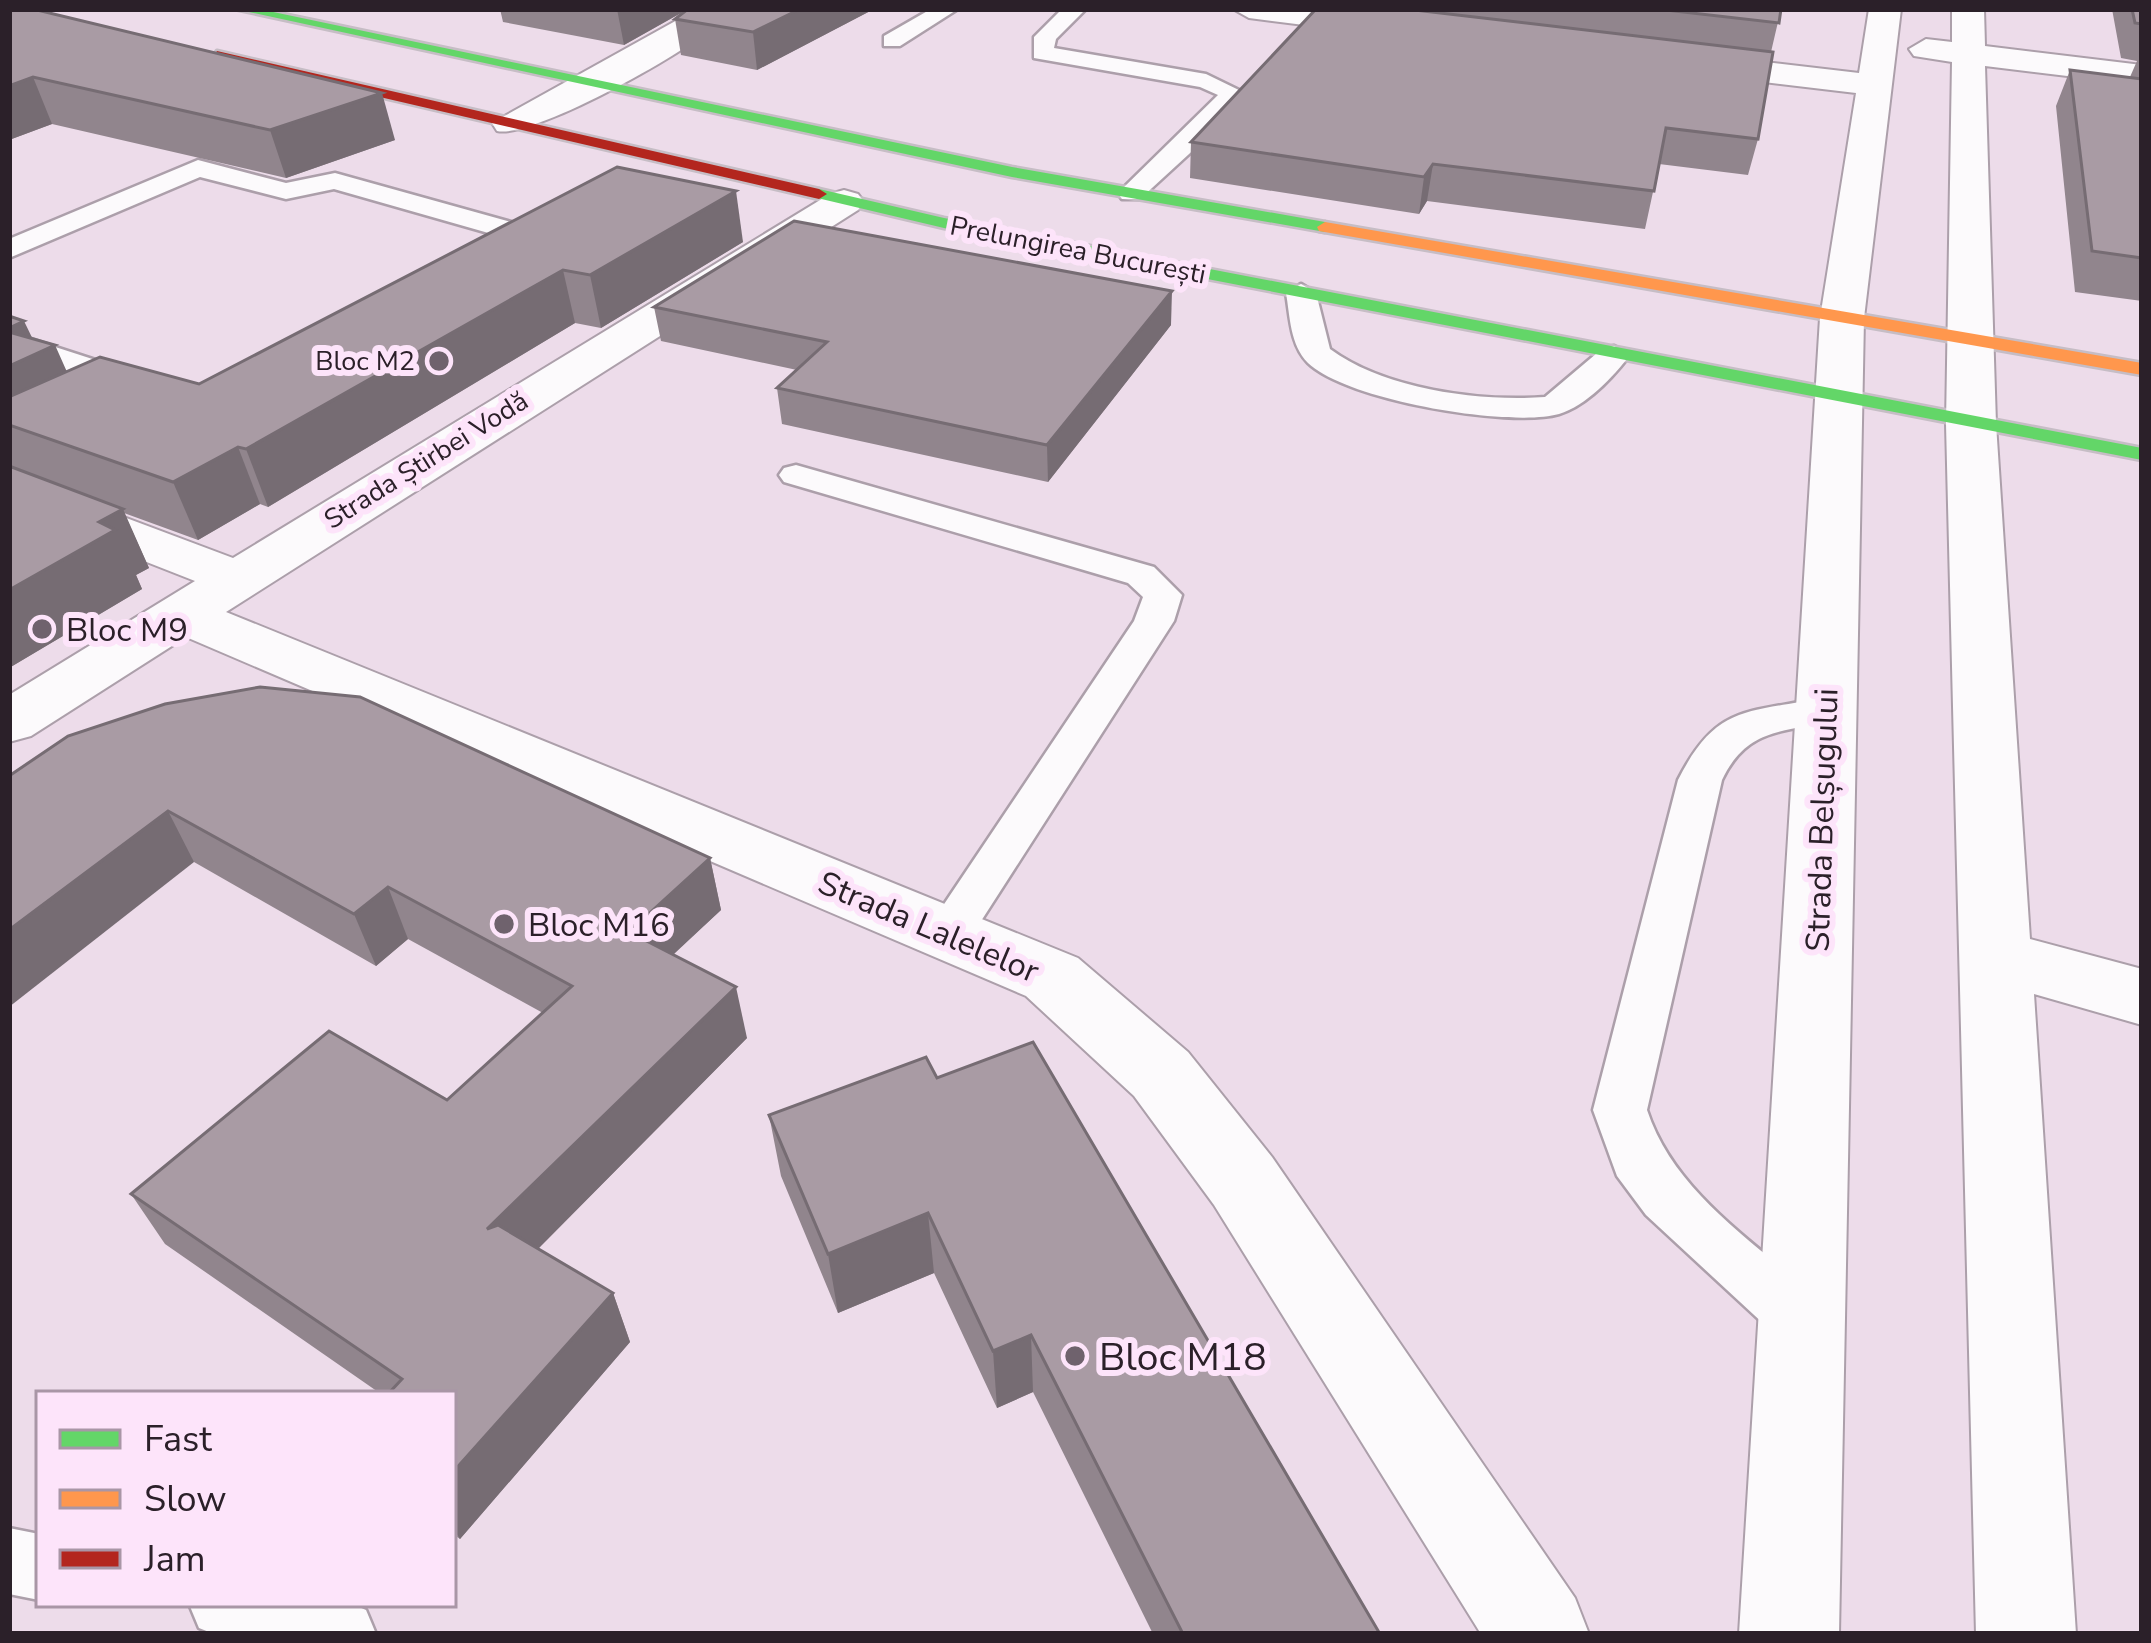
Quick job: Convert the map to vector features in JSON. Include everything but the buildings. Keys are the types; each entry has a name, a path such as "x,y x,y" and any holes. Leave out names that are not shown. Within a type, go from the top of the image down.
{"main road":[{"name":"Prelungirea București","path":"241,9 1131,193 2142,369"},
{"name":"Prelungirea București","path":"194,49 844,202 1838,399 2142,454"}],"street":[{"path":"510,123 592,85 719,9"},
{"path":"1249,9 1434,32"},
{"path":"1968,32 1971,424 2026,1634"},
{"path":"1643,57 1880,46 1968,32 2142,75"},
{"name":"Strada Belșugului","path":"1789,1634 1842,318 1880,46"},
{"name":"Strada Știrbei Vodă","path":"9,722 844,202"},
{"name":"Strada Lalelelor","path":"9,490 209,596 948,934 1052,977 1161,1074 1243,1181 1539,1634"},
{"path":"1995,956 2142,997"}],"lane":[{"path":"892,41 947,9"},
{"path":"1075,9 1045,37 1042,53 1205,80 1233,93 1131,193"},
{"path":"9,248 198,168 286,191 335,181 530,236 488,260"},
{"path":"1301,293 1315,352 1327,363 1353,376 1498,407 1555,406 1614,355"},
{"path":"9,340 153,389 105,405"},
{"path":"796,475 1141,575 1163,595 1154,621 948,934"},
{"path":"1801,1320 1666,1198 1636,1160 1620,1110 1700,780 1717,745 1737,730 1826,710"},
{"path":"236,1607 342,1634"}],"traffic: fast":[{"path":"241,9 1012,172 1325,227"},
{"path":"819,194 944,223 2142,454"}],"traffic: slow":[{"path":"1325,227 2142,369"}],"traffic: jam":[{"path":"217,55 819,194"}],"place":[{"name":"Bloc M2","path":"439,361"},
{"name":"Bloc M9","path":"42,629"},
{"name":"Bloc M16","path":"504,924"},
{"name":"Bloc M18","path":"1075,1356"}]}
